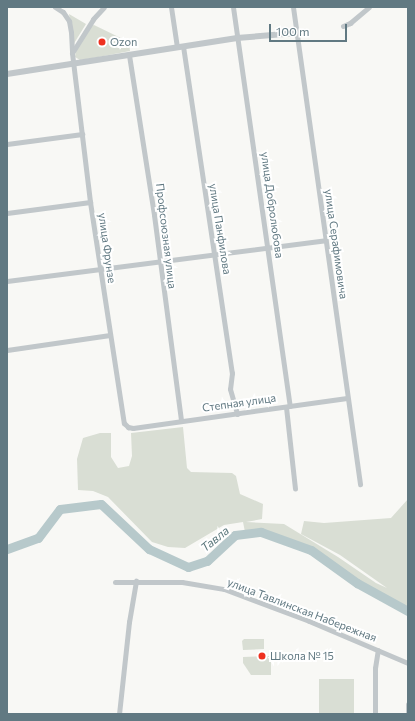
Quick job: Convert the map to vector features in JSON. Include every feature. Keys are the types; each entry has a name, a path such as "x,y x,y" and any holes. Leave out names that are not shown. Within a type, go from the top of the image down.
{"street":[{"name":"улица Фрунзе","path":"54,7 63,12 69,21 90,202 110,335 124,423 128,427 132,428"},
{"path":"72,53 93,19 104,7"},
{"name":"улица Панфилова","path":"171,7 180,46 232,373 230,389 237,414"},
{"name":"улица Добролюбова","path":"233,7 268,247 288,406 295,489"},
{"name":"улица Серафимовича","path":"293,7 360,484"},
{"path":"343,26 350,23 369,7"},
{"path":"7,74 180,46 237,38 297,33"},
{"name":"Профсоюзная улица","path":"129,55 153,207 181,420"},
{"path":"7,144 82,134"},
{"path":"7,214 90,202"},
{"path":"7,281 325,240"},
{"path":"7,350 110,335"},
{"name":"Степная улица","path":"132,428 347,398"},
{"path":"119,714 129,622 136,581"},
{"name":"улица Тавлинская Набережная","path":"115,582 182,582 224,589 309,620 408,663"},
{"path":"375,714 375,668 378,650"},
{"path":"408,704 408,714"}],"shaded area":[{"path":"69,14 86,24 73,45 70,20"},
{"path":"94,25 129,42 130,51 80,60 75,57 76,51 91,26"},
{"path":"183,427 187,468 191,472 232,473 236,476 240,494 263,504 262,519 246,522 284,524 338,557 376,583 387,588 340,555 301,534 304,521 324,523 391,518 408,499 408,611 379,600 284,536 246,537 243,522 224,525 185,548 168,547 152,542 108,497 93,491 78,490 77,459 83,438 100,433 111,433 111,457 118,468 129,466 132,456 131,433"},
{"path":"244,639 264,639 264,649 243,650 242,641"},
{"path":"271,656 271,675 251,675 243,663 243,657"},
{"path":"319,679 354,679 354,714 319,714"}],"waterway":[{"name":"Тавла","path":"7,549 38,538 60,509 101,504 149,549 188,567 207,561 235,535 261,532 311,550 357,583 408,611"}],"place":[{"name":"Ozon","path":"102,42"},
{"name":"Школа № 15","path":"262,656"}]}
